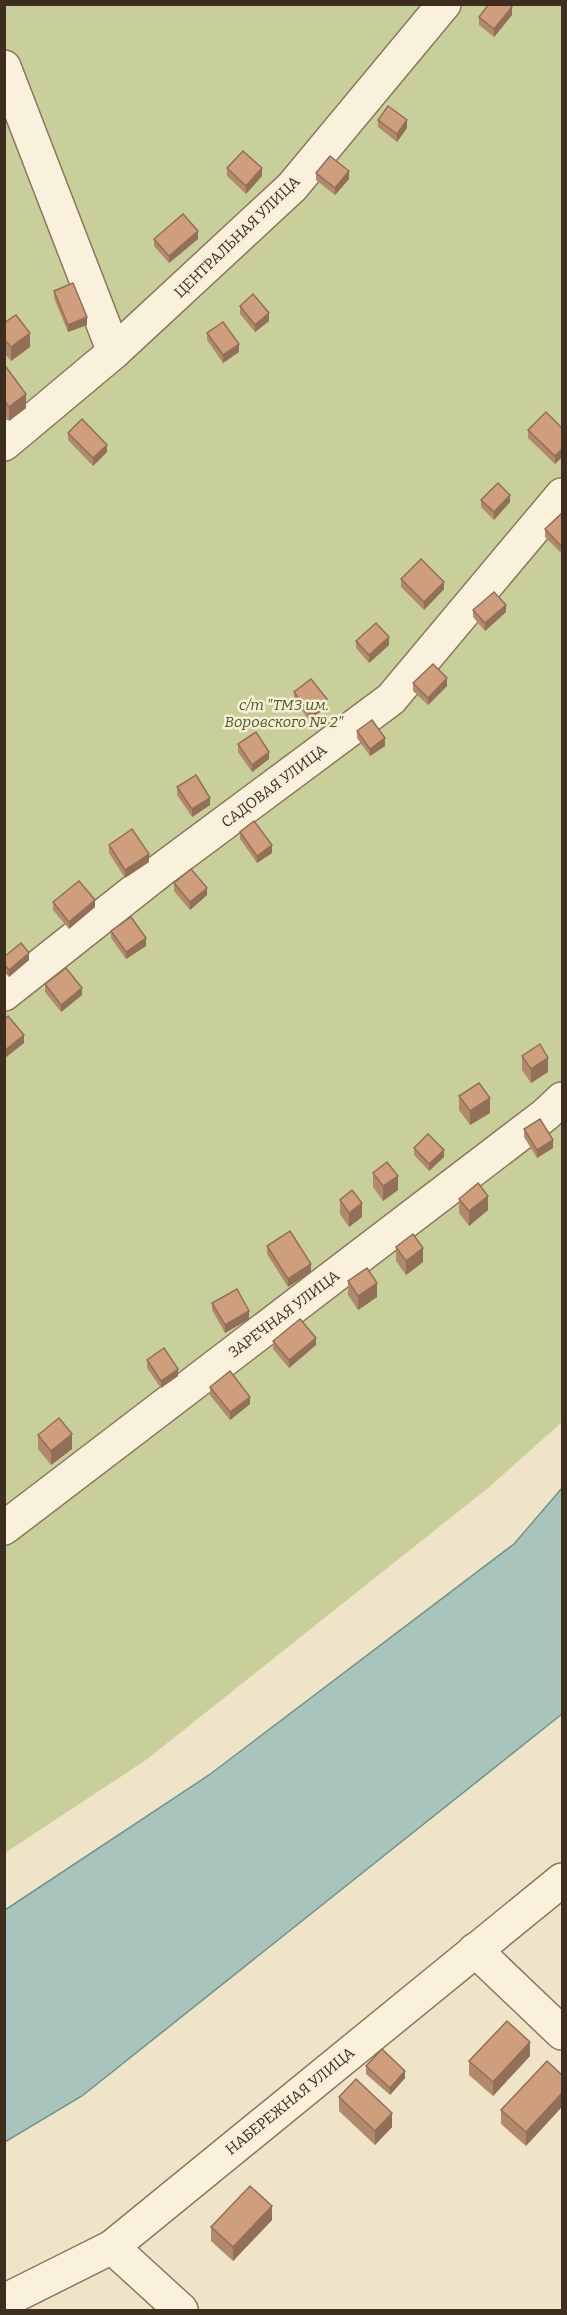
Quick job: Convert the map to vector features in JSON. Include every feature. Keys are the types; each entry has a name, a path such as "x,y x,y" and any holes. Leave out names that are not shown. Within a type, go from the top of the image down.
{"street":[{"name":"ЦЕНТРАЛЬНАЯ УЛИЦА","path":"4,444 114,352 292,187 444,4"},
{"path":"4,67 114,352"},
{"name":"САДОВАЯ УЛИЦА","path":"4,994 161,870 391,699 562,495"},
{"name":"ЗАРЕЧНАЯ УЛИЦА","path":"4,1528 536,1122 562,1099"},
{"name":"НАБЕРЕЖНАЯ УЛИЦА","path":"4,2301 112,2247 562,1880"},
{"path":"475,1950 562,2033"},
{"path":"112,2247 181,2310"}],"green space":[{"name":"с/т \"ТМЗ им. Воровского № 2\"","path":"5,5 562,5 562,1422 488,1488 146,1760 5,1853"}],"water":[{"path":"562,1488 562,1714 82,2096 5,2142 5,1910 209,1775 514,1544"}],"building":[{"path":"489,4 509,4 512,7 494,29 479,17"},
{"path":"388,106 407,120 397,134 378,120"},
{"path":"243,151 262,168 246,186 227,168"},
{"path":"330,156 349,171 335,188 316,173"},
{"path":"183,214 198,231 169,256 154,239"},
{"path":"73,283 87,317 68,325 54,291"},
{"path":"253,294 269,313 255,325 240,306"},
{"path":"16,315 30,333 11,347 4,339 4,323"},
{"path":"223,322 239,344 223,355 207,333"},
{"path":"6,367 26,394 9,407 4,400 4,369"},
{"path":"546,412 562,428 562,449 555,456 528,430"},
{"path":"82,419 107,445 93,458 68,433"},
{"path":"498,483 510,495 494,512 481,500"},
{"path":"562,513 562,544 561,546 545,529"},
{"path":"421,559 444,582 424,602 401,579"},
{"path":"494,592 506,605 485,623 473,610"},
{"path":"376,623 389,637 369,655 356,641"},
{"path":"433,664 447,678 428,698 413,683"},
{"path":"311,679 327,699 309,712 294,692"},
{"path":"372,720 385,738 370,749 357,731"},
{"path":"256,732 269,752 252,765 238,744"},
{"path":"196,775 210,798 192,809 177,787"},
{"path":"254,821 272,845 257,856 240,832"},
{"path":"132,829 149,854 125,870 109,845"},
{"path":"191,869 207,888 190,902 174,883"},
{"path":"79,881 95,900 69,922 53,902"},
{"path":"131,917 146,938 126,952 111,931"},
{"path":"21,943 29,953 9,970 4,964 4,957"},
{"path":"66,968 82,988 61,1005 45,984"},
{"path":"8,1016 24,1035 4,1051 4,1020"},
{"path":"540,1044 548,1058 531,1069 522,1056"},
{"path":"479,1083 490,1098 470,1111 459,1096"},
{"path":"540,1119 553,1140 537,1150 524,1129"},
{"path":"428,1134 444,1150 429,1164 414,1148"},
{"path":"387,1162 398,1176 383,1186 373,1173"},
{"path":"478,1183 488,1196 469,1211 459,1199"},
{"path":"352,1190 362,1203 349,1213 340,1200"},
{"path":"290,1231 311,1264 288,1279 267,1246"},
{"path":"413,1234 423,1248 406,1261 396,1247"},
{"path":"367,1268 377,1283 358,1296 348,1281"},
{"path":"237,1289 249,1311 225,1325 212,1303"},
{"path":"300,1319 316,1338 289,1360 273,1341"},
{"path":"164,1348 178,1369 161,1381 147,1360"},
{"path":"230,1371 250,1397 230,1412 210,1387"},
{"path":"59,1418 72,1434 51,1451 38,1435"},
{"path":"507,2021 530,2042 493,2082 469,2061"},
{"path":"382,2049 405,2071 390,2088 366,2066"},
{"path":"547,2061 562,2075 562,2093 526,2132 501,2110"},
{"path":"356,2079 392,2113 375,2131 339,2097"},
{"path":"250,2186 272,2206 233,2247 211,2227"}]}
